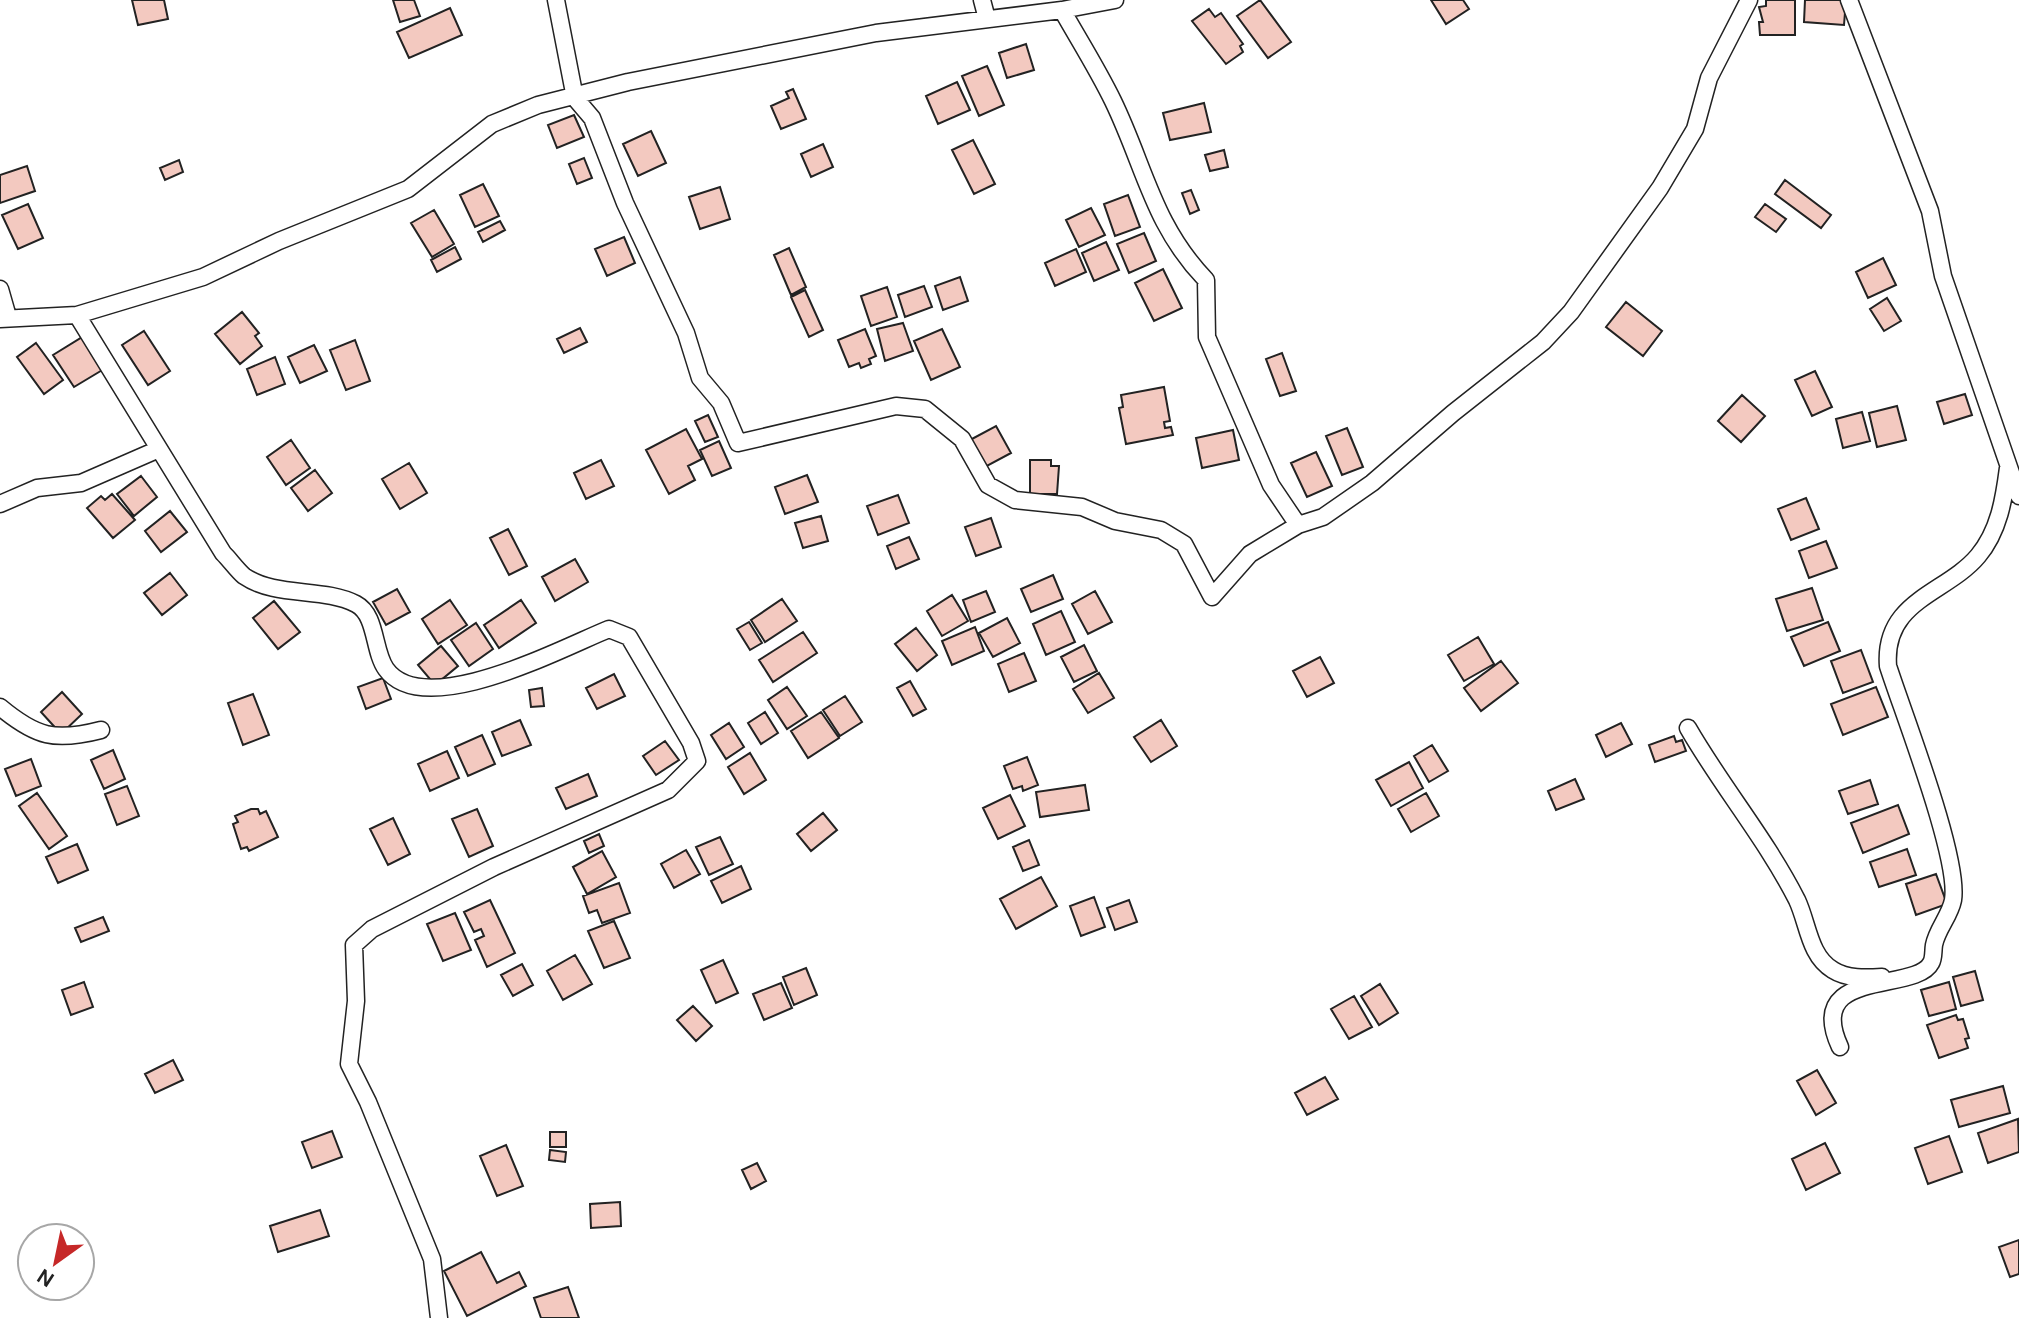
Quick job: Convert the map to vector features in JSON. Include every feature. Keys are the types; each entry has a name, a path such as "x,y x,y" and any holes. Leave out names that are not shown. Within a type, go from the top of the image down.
{"street":[{"path":"556,0 575,98 592,118 625,203 686,333 700,378 721,403 738,443 896,406 925,409 962,439 988,485 1015,500 1082,507 1115,521 1161,530 1184,544 1212,597 1250,554 1298,525 1323,517 1372,483 1543,342 1571,312 1660,188 1695,129 1709,78 1749,0"},
{"path":"982,0 987,19"},
{"path":"0,289 4,318 77,315 203,277 279,241 408,189 492,124 538,105 628,82 876,33 1062,10 1115,0"},
{"path":"1849,0 1930,211 1943,276 1986,393 2019,496"},
{"path":"1062,10 1113,101 1156,207 1179,252 1206,280 1207,337 1271,485 1298,525"},
{"path":"77,315 223,553 245,576 270,586 340,597 361,606 369,617 375,648 388,672 403,683 433,689 467,686 609,629 629,637 691,743 697,761 668,790 494,867 372,929 354,945 356,1001 349,1064 368,1102 432,1259 439,1318"},
{"path":"0,504 37,488 81,483 159,449"},
{"path":"1840,1047 1831,1028 1832,1008 1839,1001 1872,984 1924,972 1932,962 1934,943 1953,900 1943,841 1888,666 1886,643 1914,604 1977,558 1992,534 2004,501 2008,468"},
{"path":"0,707 17,722 42,734 69,739 101,730"},
{"path":"1688,728 1776,862 1799,904 1817,953 1833,970 1858,978 1895,977"}],"building":[{"path":"132,0 164,0 168,19 138,25"},
{"path":"393,0 414,0 420,16 400,22"},
{"path":"1260,0 1291,42 1268,58 1237,16"},
{"path":"1431,0 1463,0 1469,9 1446,24"},
{"path":"1766,0 1795,0 1795,35 1760,35 1759,22 1763,22 1759,7 1766,6"},
{"path":"1805,0 1846,0 1844,25 1804,22"},
{"path":"450,8 462,35 409,58 397,32"},
{"path":"1209,9 1215,17 1221,13 1243,44 1240,46 1243,52 1226,64 1192,21"},
{"path":"1026,44 1034,70 1007,78 999,53"},
{"path":"987,66 1004,105 979,116 962,76"},
{"path":"957,82 970,110 938,124 926,96"},
{"path":"793,89 806,119 781,129 771,106 789,98 786,92"},
{"path":"1204,103 1211,132 1170,140 1163,113"},
{"path":"574,115 584,137 557,148 548,125"},
{"path":"651,131 666,163 638,176 623,144"},
{"path":"973,140 995,184 974,194 952,150"},
{"path":"823,144 833,167 811,177 801,154"},
{"path":"1224,150 1228,167 1210,171 1205,155"},
{"path":"584,158 592,178 577,184 569,164"},
{"path":"179,160 183,172 165,180 160,168"},
{"path":"27,166 35,191 0,203 0,175"},
{"path":"1785,180 1831,215 1821,228 1775,194"},
{"path":"483,184 499,216 475,227 460,195"},
{"path":"720,187 730,219 700,229 689,197"},
{"path":"1191,190 1199,210 1190,214 1182,193"},
{"path":"1128,195 1140,227 1115,236 1104,204"},
{"path":"28,204 43,238 18,249 2,215"},
{"path":"1765,204 1786,219 1776,232 1755,217"},
{"path":"1091,208 1105,235 1079,247 1066,220"},
{"path":"434,210 454,244 432,257 411,223"},
{"path":"500,221 505,230 483,242 478,232"},
{"path":"1144,233 1156,261 1129,273 1117,244"},
{"path":"624,237 635,263 607,276 595,249"},
{"path":"1106,242 1119,270 1094,281 1082,253"},
{"path":"455,247 461,259 437,272 431,260"},
{"path":"789,248 806,287 791,295 774,255"},
{"path":"1076,249 1086,272 1055,286 1045,263"},
{"path":"1883,258 1896,285 1868,298 1856,272"},
{"path":"1163,269 1182,308 1154,321 1135,283"},
{"path":"960,277 968,301 943,310 935,286"},
{"path":"924,286 932,307 905,317 898,295"},
{"path":"887,287 897,317 871,326 861,296"},
{"path":"805,290 823,330 809,337 791,297"},
{"path":"1887,298 1901,321 1884,331 1870,309"},
{"path":"1626,302 1662,331 1643,356 1606,327"},
{"path":"242,312 259,333 255,336 262,346 240,364 215,334"},
{"path":"903,323 913,351 885,361 877,329"},
{"path":"580,328 587,342 564,353 557,339"},
{"path":"865,329 876,356 869,359 871,364 861,368 859,363 849,367 838,340"},
{"path":"942,329 960,367 931,380 914,341"},
{"path":"144,331 170,371 148,385 122,345"},
{"path":"84,336 104,369 74,387 53,355"},
{"path":"355,340 370,381 346,390 330,350"},
{"path":"36,343 63,380 44,394 17,357"},
{"path":"314,345 327,371 300,383 288,357"},
{"path":"1282,353 1296,391 1280,396 1266,359"},
{"path":"275,357 285,384 257,395 247,369"},
{"path":"1815,371 1832,407 1812,416 1795,380"},
{"path":"1164,387 1170,421 1164,422 1165,428 1171,427 1173,435 1126,444 1119,408 1123,407 1121,395"},
{"path":"1965,394 1972,415 1944,424 1937,402"},
{"path":"1742,395 1765,416 1741,442 1718,421"},
{"path":"1897,406 1906,440 1877,447 1869,413"},
{"path":"1862,412 1870,441 1843,448 1836,419"},
{"path":"708,415 718,437 705,442 695,421"},
{"path":"996,426 1011,453 985,467 970,440"},
{"path":"1347,428 1363,467 1342,475 1326,436"},
{"path":"686,429 702,459 688,466 695,480 669,494 646,450"},
{"path":"1233,430 1239,460 1202,468 1196,438"},
{"path":"291,440 310,468 286,485 267,457"},
{"path":"719,441 731,468 712,476 700,450"},
{"path":"1316,452 1332,486 1307,497 1291,463"},
{"path":"601,460 614,486 586,499 574,473"},
{"path":"1030,460 1051,460 1051,466 1059,466 1057,494 1030,494"},
{"path":"409,463 427,493 400,509 382,479"},
{"path":"315,470 332,493 308,511 291,488"},
{"path":"807,475 818,502 785,514 775,487"},
{"path":"141,476 157,497 134,516 117,494"},
{"path":"112,494 135,520 113,538 87,508 101,496 105,500"},
{"path":"898,495 909,523 878,535 867,506"},
{"path":"1806,498 1819,529 1791,540 1778,509"},
{"path":"170,511 187,532 161,552 145,531"},
{"path":"821,516 828,541 803,548 795,523"},
{"path":"991,518 1001,547 976,556 965,527"},
{"path":"508,529 527,566 509,575 490,538"},
{"path":"909,537 919,559 896,569 887,546"},
{"path":"1826,541 1837,568 1809,578 1799,551"},
{"path":"575,559 588,582 555,601 542,577"},
{"path":"170,573 187,595 162,615 144,593"},
{"path":"1053,575 1063,599 1031,612 1021,589"},
{"path":"1812,588 1823,620 1787,631 1776,599"},
{"path":"397,589 410,612 386,625 373,602"},
{"path":"986,591 995,612 971,622 963,600"},
{"path":"1095,591 1112,622 1088,634 1072,604"},
{"path":"952,595 968,621 942,636 927,611"},
{"path":"782,599 797,621 765,642 751,620"},
{"path":"450,600 467,625 438,644 422,619"},
{"path":"521,600 536,623 499,648 484,625"},
{"path":"274,601 300,632 278,649 253,618"},
{"path":"1061,611 1075,642 1046,655 1033,624"},
{"path":"1007,618 1020,643 993,657 979,633"},
{"path":"749,622 762,643 750,650 737,629"},
{"path":"1828,622 1840,651 1804,666 1791,637"},
{"path":"476,623 493,649 469,666 451,640"},
{"path":"975,627 984,651 952,665 942,641"},
{"path":"916,628 937,655 917,671 895,644"},
{"path":"803,632 817,653 773,682 759,660"},
{"path":"1478,637 1494,664 1464,681 1448,655"},
{"path":"1084,645 1097,671 1074,682 1061,657"},
{"path":"441,646 458,666 435,685 418,665"},
{"path":"1861,650 1873,682 1843,693 1831,661"},
{"path":"1024,653 1036,681 1009,692 998,664"},
{"path":"1320,657 1334,683 1307,697 1293,671"},
{"path":"1501,661 1518,683 1481,711 1464,688"},
{"path":"1099,673 1114,698 1088,713 1073,689"},
{"path":"614,674 625,696 597,709 586,688"},
{"path":"383,678 391,699 366,709 358,687"},
{"path":"910,681 926,709 913,716 897,688"},
{"path":"787,687 807,716 787,729 768,700"},
{"path":"1876,687 1888,717 1843,735 1831,704"},
{"path":"542,688 544,706 531,707 529,690"},
{"path":"62,692 82,714 61,734 41,712"},
{"path":"253,694 269,735 243,745 228,703"},
{"path":"845,696 862,722 840,736 823,710"},
{"path":"765,712 778,733 761,744 748,723"},
{"path":"821,712 839,738 808,758 791,731"},
{"path":"520,720 531,745 502,756 492,732"},
{"path":"1161,720 1177,746 1151,762 1134,737"},
{"path":"729,723 744,747 726,759 711,735"},
{"path":"1621,723 1632,744 1606,757 1596,735"},
{"path":"482,735 495,764 468,776 455,747"},
{"path":"1674,736 1676,742 1682,740 1686,751 1655,762 1649,745"},
{"path":"665,741 679,760 656,775 643,756"},
{"path":"1432,745 1448,771 1429,782 1414,756"},
{"path":"113,750 125,779 104,789 91,760"},
{"path":"447,751 459,778 430,791 418,764"},
{"path":"750,753 766,780 744,794 728,767"},
{"path":"1027,757 1038,785 1023,791 1022,786 1013,789 1004,766"},
{"path":"31,759 41,786 16,796 5,769"},
{"path":"1409,762 1423,788 1391,806 1376,780"},
{"path":"588,774 597,796 566,809 556,788"},
{"path":"1575,779 1584,799 1556,810 1548,791"},
{"path":"1870,780 1878,804 1848,814 1839,791"},
{"path":"1085,785 1089,810 1040,817 1036,792"},
{"path":"127,786 139,816 117,825 105,794"},
{"path":"37,793 67,836 49,849 19,806"},
{"path":"1426,793 1439,816 1411,832 1398,809"},
{"path":"1010,795 1025,826 998,839 983,808"},
{"path":"1898,805 1909,834 1863,853 1851,823"},
{"path":"258,809 260,814 266,811 278,837 249,851 247,847 241,849 233,824 238,822 235,816"},
{"path":"477,809 493,846 469,857 452,819"},
{"path":"823,813 837,830 811,851 797,834"},
{"path":"393,818 410,854 388,865 370,829"},
{"path":"599,834 604,846 589,853 584,841"},
{"path":"720,837 733,864 709,875 696,847"},
{"path":"1029,840 1039,865 1023,871 1013,847"},
{"path":"77,844 88,870 58,883 46,857"},
{"path":"1907,849 1916,875 1879,887 1870,862"},
{"path":"686,850 700,874 674,888 661,864"},
{"path":"602,851 616,877 587,894 573,867"},
{"path":"741,866 751,889 722,903 711,881"},
{"path":"1936,874 1947,904 1916,915 1906,884"},
{"path":"1041,877 1057,906 1016,929 1000,899"},
{"path":"619,883 630,913 602,923 597,910 589,913 583,896"},
{"path":"1094,897 1105,927 1081,936 1070,906"},
{"path":"490,900 515,953 487,967 475,940 484,936 481,929 474,932 464,912"},
{"path":"1129,900 1137,922 1115,930 1107,908"},
{"path":"455,913 471,950 443,961 427,924"},
{"path":"103,917 109,931 81,942 75,928"},
{"path":"614,921 630,958 604,968 588,931"},
{"path":"575,955 592,984 563,1000 547,971"},
{"path":"723,960 738,993 716,1003 701,970"},
{"path":"522,964 533,985 513,996 501,975"},
{"path":"806,968 817,995 794,1005 783,977"},
{"path":"1975,971 1983,1000 1961,1006 1953,977"},
{"path":"84,982 93,1007 71,1015 62,990"},
{"path":"1949,982 1956,1009 1929,1016 1921,990"},
{"path":"781,983 792,1008 764,1020 753,994"},
{"path":"1380,984 1398,1013 1379,1025 1361,996"},
{"path":"1354,996 1372,1027 1349,1039 1331,1009"},
{"path":"693,1006 712,1026 696,1041 677,1020"},
{"path":"1956,1015 1958,1020 1963,1019 1969,1038 1965,1039 1968,1048 1939,1058 1927,1025"},
{"path":"173,1060 183,1080 155,1093 145,1074"},
{"path":"1817,1070 1836,1103 1816,1115 1797,1081"},
{"path":"1325,1077 1338,1099 1307,1115 1295,1093"},
{"path":"2003,1086 2010,1113 1959,1127 1951,1100"},
{"path":"2018,1119 2019,1152 1988,1163 1978,1133"},
{"path":"332,1131 342,1157 312,1168 302,1142"},
{"path":"550,1132 566,1132 566,1147 550,1147"},
{"path":"1949,1136 1962,1172 1928,1184 1915,1148"},
{"path":"1825,1143 1840,1173 1806,1190 1792,1159"},
{"path":"506,1145 523,1186 497,1196 480,1156"},
{"path":"550,1150 566,1152 565,1162 549,1160"},
{"path":"757,1163 766,1181 751,1189 742,1170"},
{"path":"620,1202 621,1226 591,1228 590,1204"},
{"path":"320,1210 329,1236 278,1252 270,1226"},
{"path":"2019,1240 2019,1274 2010,1277 1999,1247"},
{"path":"481,1252 497,1283 519,1272 526,1286 467,1316 444,1271"},
{"path":"568,1287 579,1318 541,1318 534,1298"}]}
